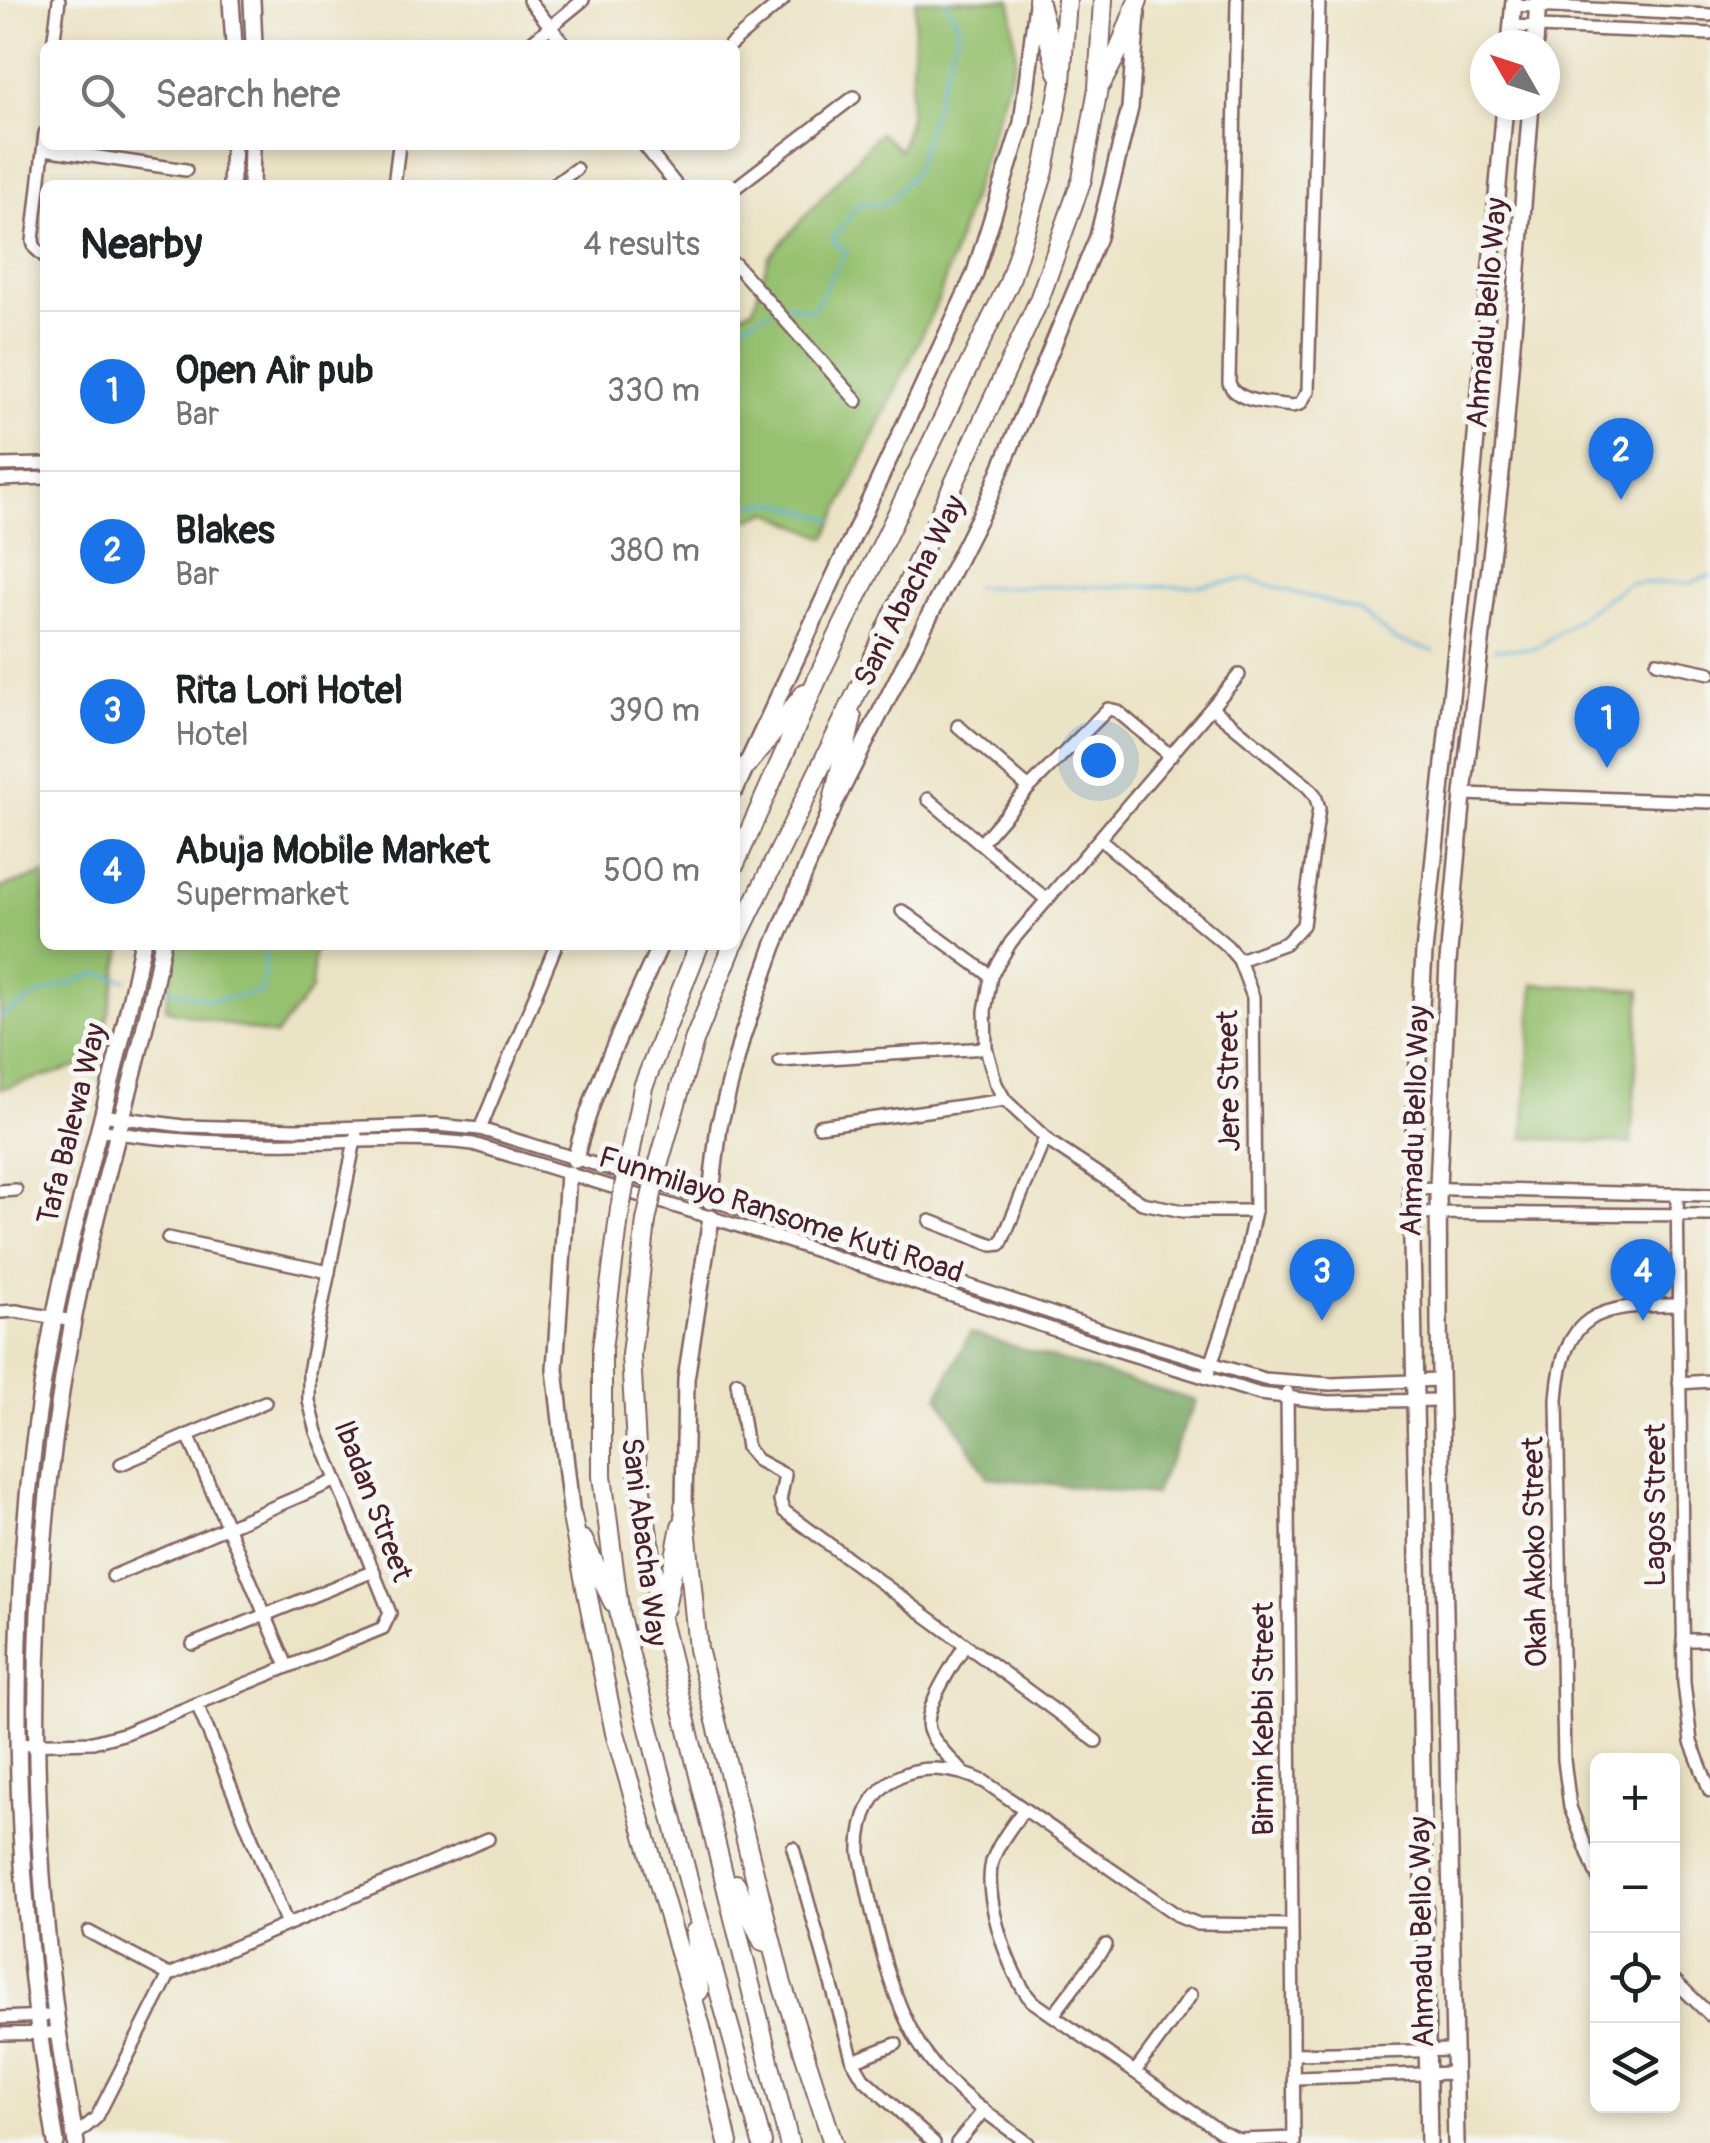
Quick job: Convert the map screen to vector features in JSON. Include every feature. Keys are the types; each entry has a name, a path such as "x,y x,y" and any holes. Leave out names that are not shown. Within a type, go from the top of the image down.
{"highway":[{"path":"1038,0 1061,81"},
{"name":"Sani Abacha Way","path":"740,853 820,673 1009,283 1044,171 1061,81 1068,0"},
{"name":"Sani Abacha Way","path":"740,931 860,686 1039,300 1082,179 1098,88 1103,0"},
{"path":"1098,88 1119,50 1138,0"},
{"path":"748,765 820,673"},
{"path":"831,810 860,686"},
{"name":"Sani Abacha Way","path":"697,950 643,1087 631,1148 602,1350 602,1476 620,1618 762,2143"},
{"name":"Sani Abacha Way","path":"731,950 694,1041 658,1166 646,1221 631,1355 637,1465 662,1624 790,2143"},
{"path":"662,1624 684,1506"},
{"path":"684,1506 698,1649 782,1984 833,2143"},
{"path":"572,1516 620,1618"},
{"path":"572,1516 615,1734 701,2027 728,2143"},
{"path":"719,1846 782,1984"},
{"path":"693,1898 701,2027"}],"main road":[{"path":"232,0 234,40"},
{"path":"252,0 254,40"},
{"path":"740,780 974,276 1022,123 1038,0"},
{"name":"Sani Abacha Way","path":"684,1506 686,1379 719,1126 742,1037 774,946 831,810 988,500 1098,237 1130,108 1138,0"},
{"path":"1512,30 1514,3"},
{"path":"1536,30 1538,3"},
{"name":"Ahmadu Bello Way","path":"1430,2143 1410,1213 1424,952 1464,574 1504,120"},
{"name":"Ahmadu Bello Way","path":"1456,2143 1438,1188 1445,1014 1463,794 1503,456 1530,120"},
{"path":"232,180 233,150"},
{"path":"251,180 252,150"},
{"name":"Tafa Balewa Way","path":"56,2143 36,2025 24,1905 19,1744 22,1602 40,1397 54,1316 141,950"},
{"path":"572,1516 556,1369 571,1167 614,1047 658,950"},
{"name":"Tafa Balewa Way","path":"75,2140 56,2032 39,1843 40,1604 60,1397 74,1321 161,951"}],"street":[{"path":"55,40 59,0"},
{"path":"529,0 561,40"},
{"path":"534,40 584,0"},
{"path":"736,40 783,0"},
{"path":"1237,0 1229,383 1238,396 1292,406 1300,404 1308,391 1319,0"},
{"path":"1514,3 1710,15"},
{"path":"1512,26 1710,34"},
{"path":"740,184 854,97"},
{"path":"40,180 44,150"},
{"path":"51,150 186,170"},
{"path":"395,180 398,150"},
{"path":"648,150 672,180"},
{"path":"560,180 576,168"},
{"path":"40,182 33,241 40,250"},
{"path":"740,270 857,401"},
{"path":"0,466 40,464"},
{"path":"0,480 40,478"},
{"path":"1656,662 1710,673"},
{"path":"1239,675 1011,942 991,976 985,1011 986,1048 1005,1100 1044,1138 1142,1202 1182,1211 1255,1212"},
{"path":"1212,708 1306,786 1319,808 1303,925 1286,943 1238,960"},
{"path":"980,843 1108,709 1117,711 1171,756"},
{"path":"958,726 1029,788"},
{"path":"1463,794 1710,802"},
{"path":"928,799 1046,899"},
{"name":"Jere Street","path":"1101,840 1227,946 1238,960 1253,997 1255,1212 1242,1272 1207,1380"},
{"path":"902,910 991,976"},
{"path":"480,1129 554,950"},
{"path":"780,1061 986,1048"},
{"path":"819,1126 1005,1100"},
{"name":"Funmilayo Ransome Kuti Road","path":"100,1122 249,1143 436,1125 480,1129 571,1167"},
{"name":"Funmilayo Ransome Kuti Road","path":"356,1135 473,1144 571,1167 1211,1365 1288,1383 1440,1380"},
{"name":"Ibadan Street","path":"19,1744 93,1742 122,1734 383,1628 389,1621 390,1613 317,1432 309,1401 309,1372 356,1135"},
{"path":"930,1222 993,1246 1002,1244 1044,1138"},
{"path":"1411,1188 1710,1195"},
{"path":"0,1191 16,1190"},
{"name":"Lagos Street","path":"1676,1194 1686,1714 1691,1742 1710,1791"},
{"name":"Funmilayo Ransome Kuti Road","path":"711,1209 1207,1380 1286,1399 1441,1400"},
{"path":"1410,1213 1710,1215"},
{"path":"168,1238 329,1272"},
{"name":"Okah Akoko Street","path":"1590,1858 1570,1807 1564,1760 1557,1400 1560,1364 1578,1329 1596,1315 1617,1307 1677,1304"},
{"path":"0,1312 74,1321"},
{"path":"1679,1383 1710,1380"},
{"path":"737,1382 746,1448 756,1460 785,1474 780,1500 784,1511 1096,1741"},
{"name":"Birnin Kebbi Street","path":"1288,1383 1294,2141"},
{"path":"122,1464 265,1402"},
{"path":"188,1435 287,1666"},
{"path":"113,1576 337,1480"},
{"path":"192,1644 374,1571"},
{"path":"1683,1640 1710,1640"},
{"path":"965,1644 930,1708 927,1721 930,1733 961,1770 1024,1808 1180,1917 1198,1924 1290,1925"},
{"path":"198,1704 287,1924"},
{"path":"961,1770 922,1767 900,1776 882,1790 869,1808 860,1833 860,1853 892,1977 914,2035 933,2064 1028,2143"},
{"path":"1024,1808 992,1862 990,1885 992,1905 1022,1990 1052,2015 1230,2136 1240,2140 1294,2141"},
{"path":"75,2140 97,2117 169,1975 488,1839"},
{"path":"794,1848 853,2061 863,2078 934,2143"},
{"path":"89,1932 169,1975"},
{"path":"1052,2015 1106,1945"},
{"path":"1680,1986 1710,2015"},
{"path":"1135,2072 1191,1995"},
{"path":"0,2034 36,2025 54,2015"},
{"path":"0,2018 56,2032"},
{"path":"853,2061 896,2044"},
{"path":"1295,2054 1452,2050"},
{"path":"1295,2078 1453,2073"},
{"path":"957,2143 984,2110"}],"green space":[{"path":"916,0 1011,0 1016,57 939,298 826,538 769,512 740,523 740,314 753,308 769,257 879,133 900,150 909,121"},
{"path":"40,876 40,950 122,950 98,1061 0,1089 0,888"},
{"path":"176,950 315,950 311,990 275,1036 165,1009"},
{"path":"1534,984 1641,990 1631,1144 1524,1138"},
{"path":"970,1333 1196,1401 1154,1495 988,1477 938,1396"}],"waterway":[{"path":"779,307 787,304 812,311 846,252 832,239 861,203 886,204 914,173 959,27 945,0"},
{"path":"740,326 771,310"},
{"path":"740,505 780,503 834,520"},
{"path":"1495,649 1535,649 1628,583 1691,583 1710,576"},
{"path":"974,587 1197,586 1248,579 1359,611 1395,640 1434,651"},
{"path":"159,988 211,1000 262,993 266,950"},
{"path":"0,1017 43,993 98,973 127,980"}],"place":[{"name":"Blakes","path":"1621,500"},
{"name":"Open Air pub","path":"1607,768"},
{"name":"Rita Lori Hotel","path":"1322,1321"},
{"name":"Abuja Mobile Market","path":"1643,1321"}]}
